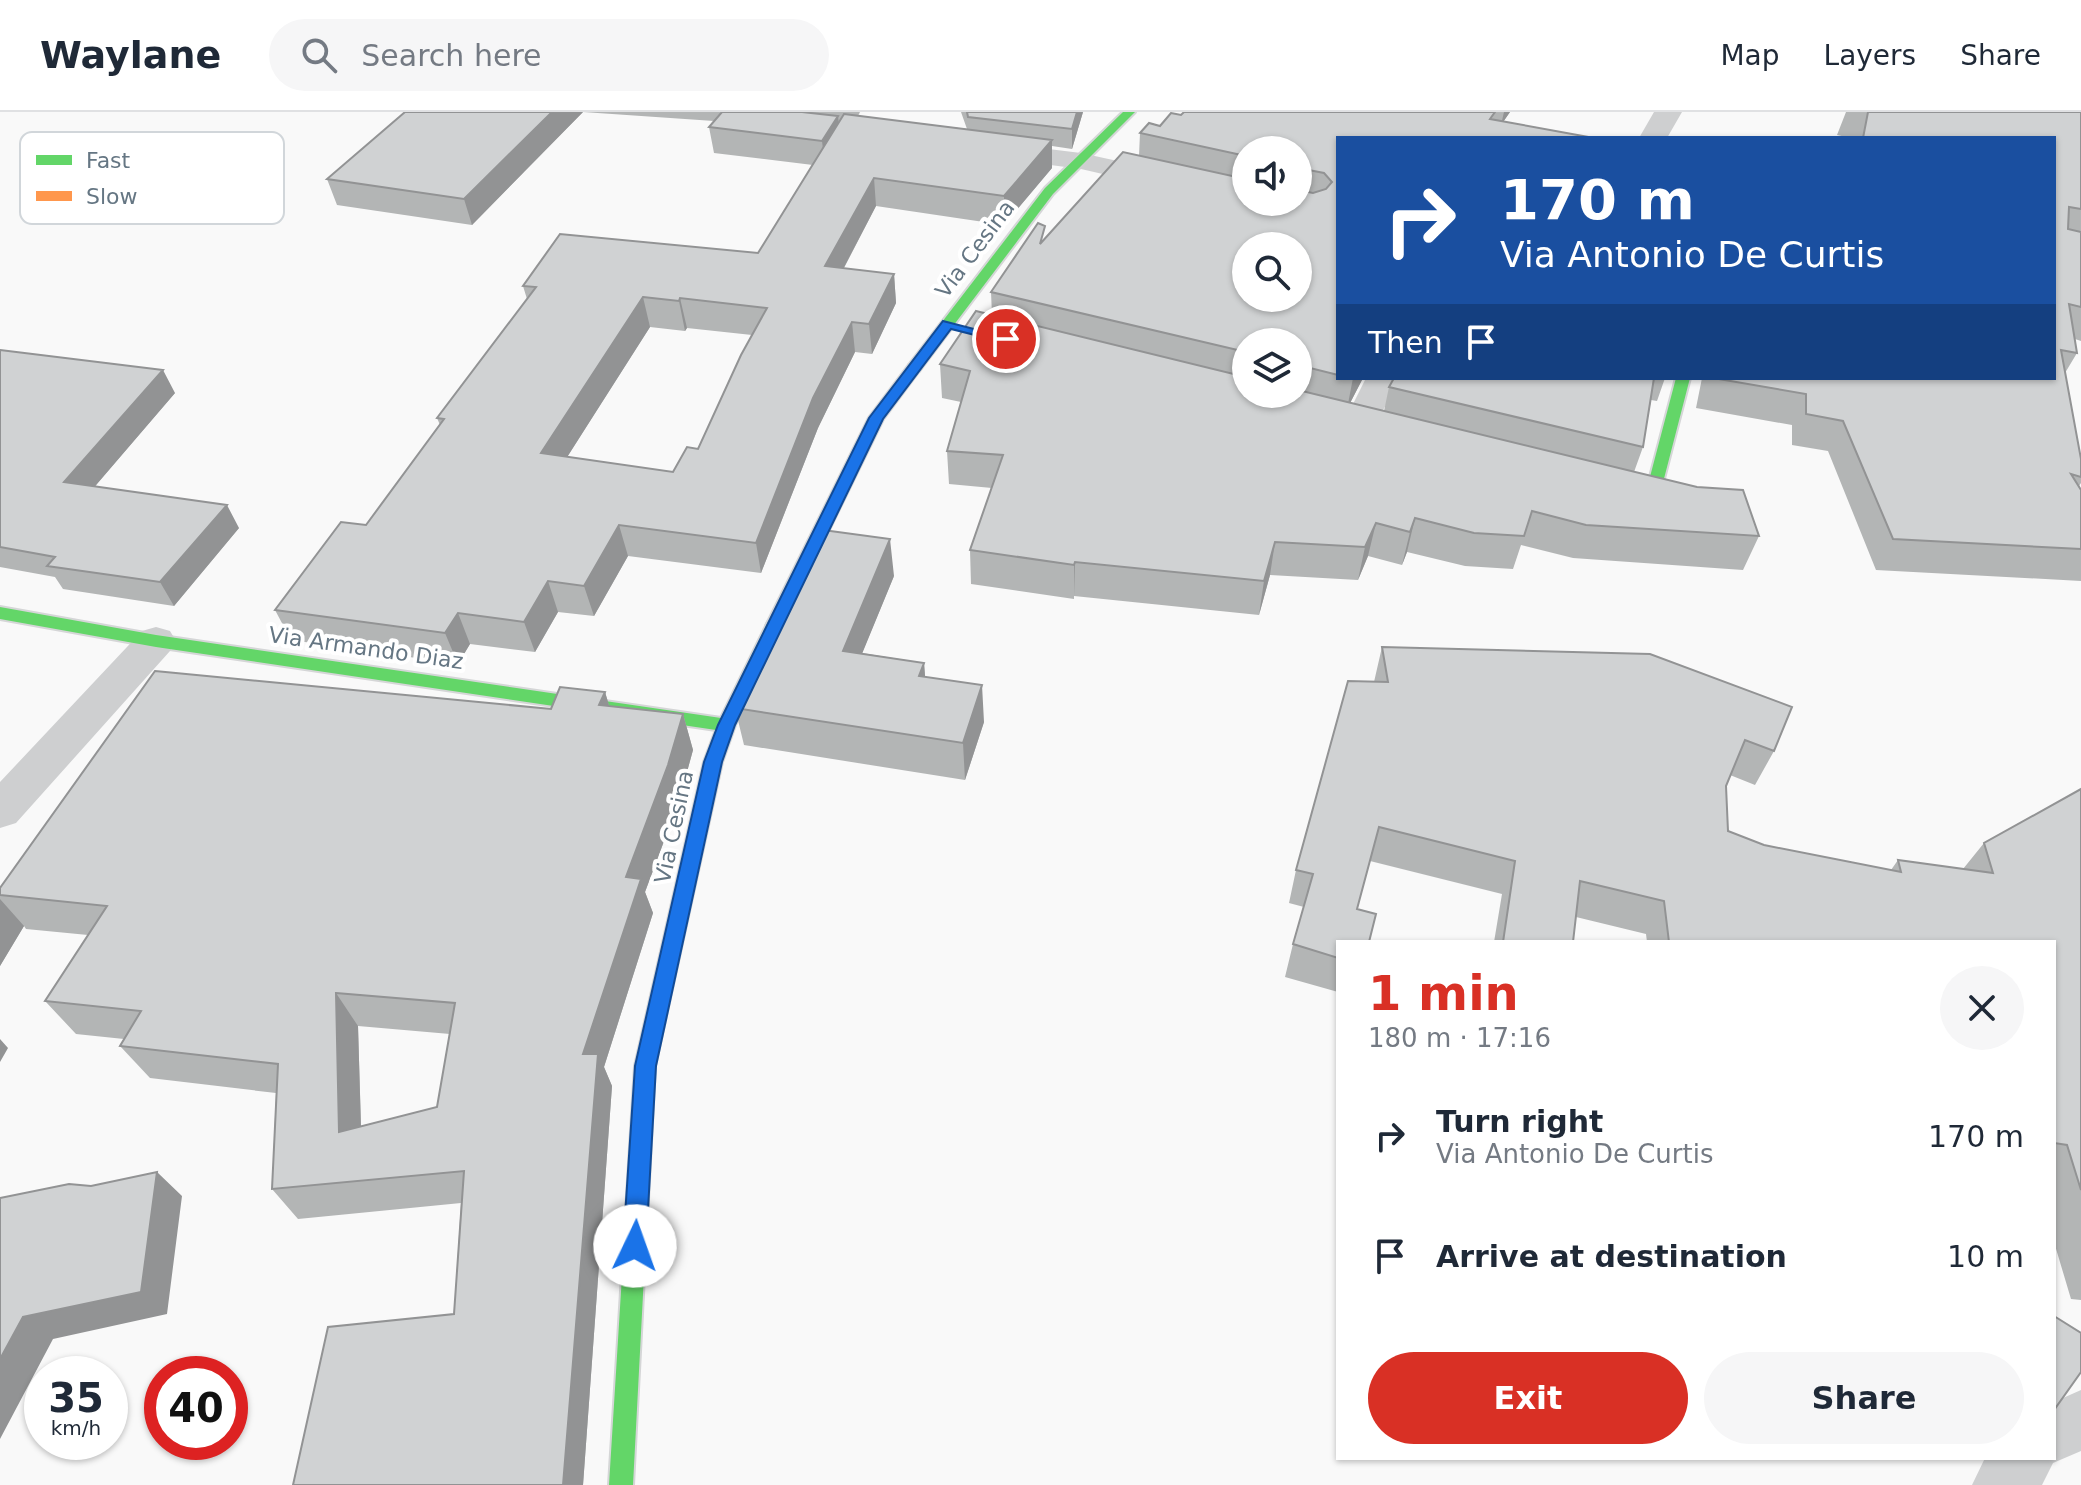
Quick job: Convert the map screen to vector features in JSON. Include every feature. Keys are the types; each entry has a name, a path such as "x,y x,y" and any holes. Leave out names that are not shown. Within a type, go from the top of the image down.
{"street":[{"name":"Via Cesina","path":"621,1485 645,1066 713,762 726,725 876,418 956,326 1049,191 1129,112"},
{"path":"1654,136 1668,112"},
{"path":"973,148 1081,161 1232,195"},
{"path":"1358,428 1382,380"},
{"path":"1590,484 1652,498 1682,380"},
{"name":"Via Armando Diaz","path":"0,613 156,641 726,725"},
{"path":"0,811 156,641"},
{"path":"2056,1432 2081,1420"},
{"path":"2002,1485 2023,1460"}],"building":[{"path":"405,112 552,112 464,199 327,179"},
{"path":"722,112 802,112 838,116 822,141 709,127"},
{"path":"967,112 1077,112 1072,129 968,117"},
{"path":"1184,112 1495,112 1490,119 1583,136 1336,136 1336,374 1312,368 1312,328 1232,328 1232,349 991,292 1038,223 1045,226 1040,244 1123,152 1232,176 1232,216 1312,216 1312,193 1326,189 1332,182 1324,173 1312,171 1312,136 1232,136 1232,153 1140,133 1149,123 1160,126 1171,113 1181,115"},
{"path":"1868,112 2081,112 2081,209 2069,207 2068,229 2081,232 2081,307 2069,304 2077,353 2061,350 2081,459 2081,477 2071,474 2081,490 2081,549 1893,539 1843,421 1806,414 1806,394 1725,380 2056,380 2056,136 1863,136"},
{"path":"844,114 1052,140 1004,196 874,178 825,266 894,274 869,324 852,322 813,398 756,543 619,525 584,586 548,581 524,622 458,613 445,633 275,610 341,522 366,525 444,419 437,418 536,287 523,286 560,234 758,253","holes":["643,297 679,301 680,298 767,308 741,355 698,449 687,447 673,472 541,453"]},
{"path":"976,311 1232,374 1232,408 1312,408 1312,393 1697,487 1743,490 1759,536 1586,525 1532,511 1524,536 1474,533 1415,518 1410,532 1376,523 1365,547 1275,542 1264,581 1075,562 1074,565 970,550 1003,455 947,451 970,371 940,364"},
{"path":"0,350 163,370 64,482 227,505 160,582 47,566 55,557 0,547"},
{"path":"1393,380 1654,380 1643,447 1389,387"},
{"path":"823,530 890,539 843,651 924,663 919,676 982,685 963,743 735,708"},
{"path":"1382,647 1650,654 1792,707 1774,751 1745,740 1726,786 1728,831 1764,845 1901,872 1898,860 1993,873 1984,843 2081,789 2081,1190 2067,1145 2056,1143 2056,940 1669,940 1664,901 1580,881 1573,940 1503,940 1515,861 1379,827 1357,909 1376,914 1370,940 1336,940 1336,957 1293,944 1313,874 1296,870 1348,681 1388,682"},
{"path":"155,671 551,709 560,687 605,692 599,705 683,714 668,765 626,877 641,879 583,1054 598,1054 563,1485 293,1485 328,1327 454,1314 464,1171 272,1189 278,1064 120,1046 141,1011 45,1001 107,906 0,895 0,888","holes":["336,993 455,1003 437,1107 339,1132"]},
{"path":"157,1172 141,1292 23,1317 0,1359 0,1198 69,1184 91,1186"},
{"path":"2056,1317 2081,1333 2081,1372 2056,1407"}],"traffic: fast":[{"path":"914,368 1049,191 1129,112"},
{"path":"1614,489 1652,498 1682,380"},
{"path":"0,613 156,641 726,725"},
{"path":"621,1485 645,1066 713,762 726,725 774,626"}],"traffic: slow":[{"path":"774,626 876,418 914,368"}],"route":[{"path":"635,1246 645,1066 713,762 726,725 876,418 948,324 1006,339"}]}
